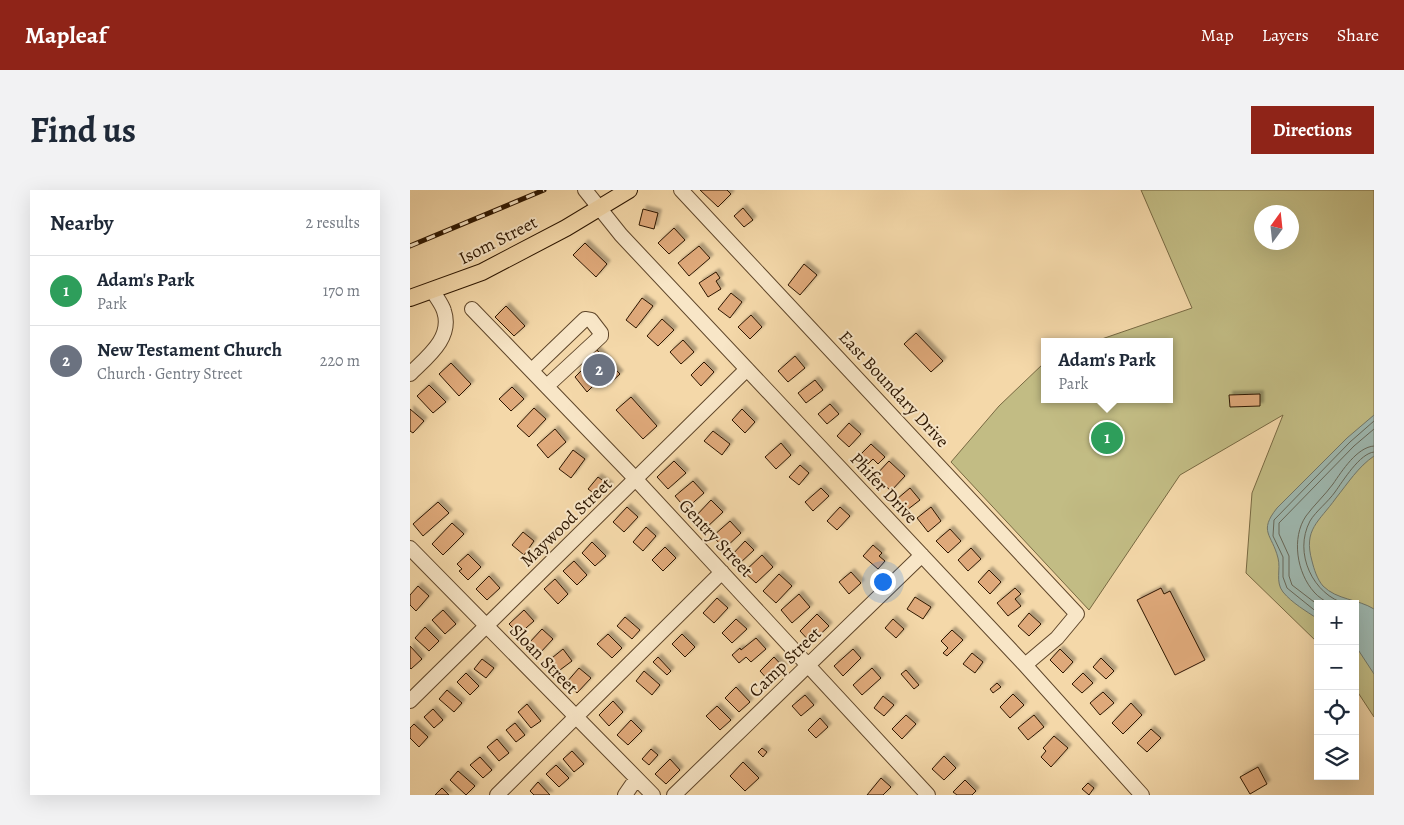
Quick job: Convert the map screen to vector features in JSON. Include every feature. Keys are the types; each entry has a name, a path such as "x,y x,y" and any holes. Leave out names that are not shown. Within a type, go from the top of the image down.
{"main road":[{"name":"Isom Street","path":"410,298 482,272 566,228 629,190"}],"street":[{"name":"Phifer Drive","path":"585,190 621,235 1025,665 1144,795"},
{"name":"East Boundary Drive","path":"682,190 1077,614 1056,638 1025,665"},
{"path":"410,374 439,346 445,329 444,312 432,290"},
{"name":"Gentry Street","path":"472,309 636,479 928,795"},
{"path":"532,370 585,319 591,320 602,333 601,336 547,386"},
{"name":"Maywood Street","path":"410,701 747,369"},
{"name":"Sloan Street","path":"410,548 653,795"},
{"name":"Camp Street","path":"674,795 922,556"},
{"path":"497,795 722,572"},
{"path":"625,795 636,779"}],"shaded area":[{"path":"1141,190 1374,190 1374,717 1359,694 1359,600 1314,600 1314,639 1246,573 1252,493 1283,415 1180,475 1089,610 951,462 999,406 1041,366 1041,403 1173,403 1173,338 1105,338 1192,308"}],"water":[{"path":"1374,415 1374,456 1358,470 1314,526 1310,541 1314,567 1317,577 1323,586 1341,597 1351,600 1314,600 1314,616 1299,607 1283,592 1279,584 1278,558 1267,528 1271,516 1277,508 1347,438"},
{"path":"1359,602 1374,609 1374,674 1359,651"}],"building":[{"path":"700,190 727,190 731,194 718,207"},
{"path":"743,208 753,220 744,227 734,216"},
{"path":"643,209 658,213 654,229 639,225"},
{"path":"674,228 685,240 669,254 658,243"},
{"path":"585,243 607,264 596,277 573,255"},
{"path":"699,246 710,258 689,276 678,263"},
{"path":"804,264 817,275 800,295 788,285"},
{"path":"716,272 720,278 716,281 721,289 708,297 699,283"},
{"path":"731,293 742,302 730,318 718,309"},
{"path":"642,298 653,306 636,328 626,320"},
{"path":"506,306 525,326 514,336 495,317"},
{"path":"751,315 762,327 750,339 738,327"},
{"path":"662,319 674,330 658,346 647,336"},
{"path":"916,333 943,361 931,372 904,344"},
{"path":"683,340 694,352 681,364 670,352"},
{"path":"594,347 620,374 607,386 600,379 587,392 575,377 587,365 582,359"},
{"path":"795,356 805,368 788,382 778,371"},
{"path":"704,362 714,372 701,386 691,375"},
{"path":"451,363 471,384 459,396 439,374"},
{"path":"815,380 823,390 806,403 798,393"},
{"path":"429,385 446,402 433,413 417,396"},
{"path":"512,387 524,399 511,411 499,399"},
{"path":"1260,394 1260,406 1230,407 1229,395"},
{"path":"631,397 657,426 643,439 616,410"},
{"path":"830,404 839,414 827,424 818,414"},
{"path":"534,408 546,419 529,437 517,426"},
{"path":"410,409 424,421 413,433 410,431"},
{"path":"742,409 755,422 745,433 732,420"},
{"path":"849,423 861,434 849,447 837,436"},
{"path":"555,429 566,442 548,458 537,445"},
{"path":"713,431 730,444 722,455 704,441"},
{"path":"781,443 791,455 776,469 765,457"},
{"path":"871,444 885,457 878,464 873,459 868,464 859,456"},
{"path":"573,450 585,459 571,478 559,469"},
{"path":"674,461 686,473 668,489 657,477"},
{"path":"889,461 905,476 891,491 875,476"},
{"path":"800,465 809,473 799,485 789,477"},
{"path":"598,477 610,486 600,498 588,489"},
{"path":"693,481 704,493 686,509 675,496"},
{"path":"821,488 829,496 813,511 805,502"},
{"path":"910,488 920,500 907,510 897,499"},
{"path":"711,500 723,512 705,529 694,518"},
{"path":"438,502 449,513 423,536 413,524"},
{"path":"627,507 638,517 624,532 613,522"},
{"path":"840,507 850,516 837,530 827,521"},
{"path":"931,507 941,521 928,532 917,518"},
{"path":"730,521 741,533 724,549 713,536"},
{"path":"452,523 464,534 443,555 432,544"},
{"path":"646,527 656,536 643,551 633,542"},
{"path":"950,529 961,541 948,553 936,541"},
{"path":"523,532 534,541 524,555 512,545"},
{"path":"745,541 754,550 739,564 731,556"},
{"path":"592,542 606,556 595,566 582,553"},
{"path":"873,545 882,553 879,556 885,561 878,569 863,556"},
{"path":"665,547 676,558 663,571 652,560"},
{"path":"971,548 981,559 968,571 958,560"},
{"path":"468,554 481,567 468,580 459,571 462,569 457,564"},
{"path":"762,555 773,567 756,583 744,572"},
{"path":"574,561 587,575 577,585 563,571"},
{"path":"989,570 1001,582 990,594 978,582"},
{"path":"851,572 861,583 849,594 839,582"},
{"path":"779,574 792,586 776,603 763,591"},
{"path":"489,576 500,588 487,600 476,589"},
{"path":"555,579 568,594 558,604 544,589"},
{"path":"418,586 429,596 416,611 410,605 410,595"},
{"path":"1015,588 1021,594 1015,599 1021,606 1008,616 997,603"},
{"path":"1161,588 1164,594 1170,591 1205,660 1175,675 1137,600"},
{"path":"799,594 810,607 792,623 781,610"},
{"path":"915,597 931,607 923,619 907,609"},
{"path":"717,598 728,608 714,623 703,613"},
{"path":"443,610 456,624 445,634 432,620"},
{"path":"524,610 534,621 519,634 509,624"},
{"path":"1029,613 1041,624 1029,636 1018,626"},
{"path":"817,614 829,626 811,643 800,631"},
{"path":"625,617 640,630 632,639 617,626"},
{"path":"736,619 747,629 732,643 722,633"},
{"path":"893,619 904,629 896,638 885,628"},
{"path":"425,627 439,641 429,651 415,638"},
{"path":"542,629 553,639 539,654 528,644"},
{"path":"952,630 963,640 947,656 943,653 948,648 941,641"},
{"path":"608,634 622,648 612,658 597,644"},
{"path":"682,634 695,647 685,657 672,644"},
{"path":"756,638 766,649 751,662 746,657 739,663 732,655"},
{"path":"410,646 422,659 411,669 410,668"},
{"path":"563,649 572,661 556,673 547,662"},
{"path":"853,649 861,658 843,676 834,666"},
{"path":"1060,649 1073,662 1063,673 1050,660"},
{"path":"972,653 983,662 975,673 963,664"},
{"path":"658,657 671,671 667,675 653,662"},
{"path":"774,657 784,668 770,682 760,671"},
{"path":"1101,658 1114,671 1106,679 1093,667"},
{"path":"482,659 494,668 486,678 474,669"},
{"path":"579,668 591,678 577,693 566,683"},
{"path":"872,668 881,678 862,695 853,685"},
{"path":"906,670 919,685 914,689 901,674"},
{"path":"644,671 660,685 652,695 636,681"},
{"path":"466,673 479,686 470,695 457,682"},
{"path":"1083,673 1093,683 1082,693 1072,684"},
{"path":"997,683 1001,687 993,693 990,689"},
{"path":"736,687 750,702 739,712 725,698"},
{"path":"447,690 462,703 454,712 439,699"},
{"path":"1103,692 1114,703 1100,715 1090,703"},
{"path":"1013,694 1024,705 1010,718 1000,707"},
{"path":"805,695 814,705 801,716 792,706"},
{"path":"883,696 894,705 884,716 874,708"},
{"path":"613,701 623,712 609,726 599,715"},
{"path":"1131,703 1142,715 1123,734 1112,723"},
{"path":"527,704 541,721 531,728 518,712"},
{"path":"717,706 731,720 720,730 706,716"},
{"path":"433,709 443,720 434,728 424,717"},
{"path":"906,715 916,724 902,739 892,729"},
{"path":"1034,715 1044,727 1028,740 1018,728"},
{"path":"820,718 828,727 816,738 808,730"},
{"path":"631,720 642,731 628,745 617,735"},
{"path":"515,723 525,735 516,742 506,730"},
{"path":"414,724 428,737 419,747 410,738 410,728"},
{"path":"1151,729 1161,738 1147,752 1137,743"},
{"path":"1054,736 1068,748 1051,767 1041,757 1046,751 1043,748"},
{"path":"497,739 509,753 499,761 487,747"},
{"path":"762,748 767,752 763,757 758,752"},
{"path":"651,749 658,755 649,765 642,759"},
{"path":"572,751 584,764 574,772 563,759"},
{"path":"944,756 956,768 944,780 932,769"},
{"path":"480,757 492,770 483,778 470,765"},
{"path":"670,759 680,770 666,784 655,774"},
{"path":"743,762 759,778 745,791 730,776"},
{"path":"556,765 569,778 559,787 546,774"},
{"path":"1258,767 1267,784 1250,794 1240,777"},
{"path":"458,771 475,786 466,795 450,780"},
{"path":"881,778 891,787 883,795 867,795"},
{"path":"965,780 976,791 972,795 957,795 953,792"},
{"path":"538,782 550,795 534,795 530,791"},
{"path":"1088,783 1094,788 1089,795 1082,789"},
{"path":"442,788 449,795 435,795"}],"railway":[{"path":"410,246 544,190"}],"place":[{"name":"New Testament Church","path":"599,370"},
{"name":"Adam's Park","path":"1107,438"}]}
